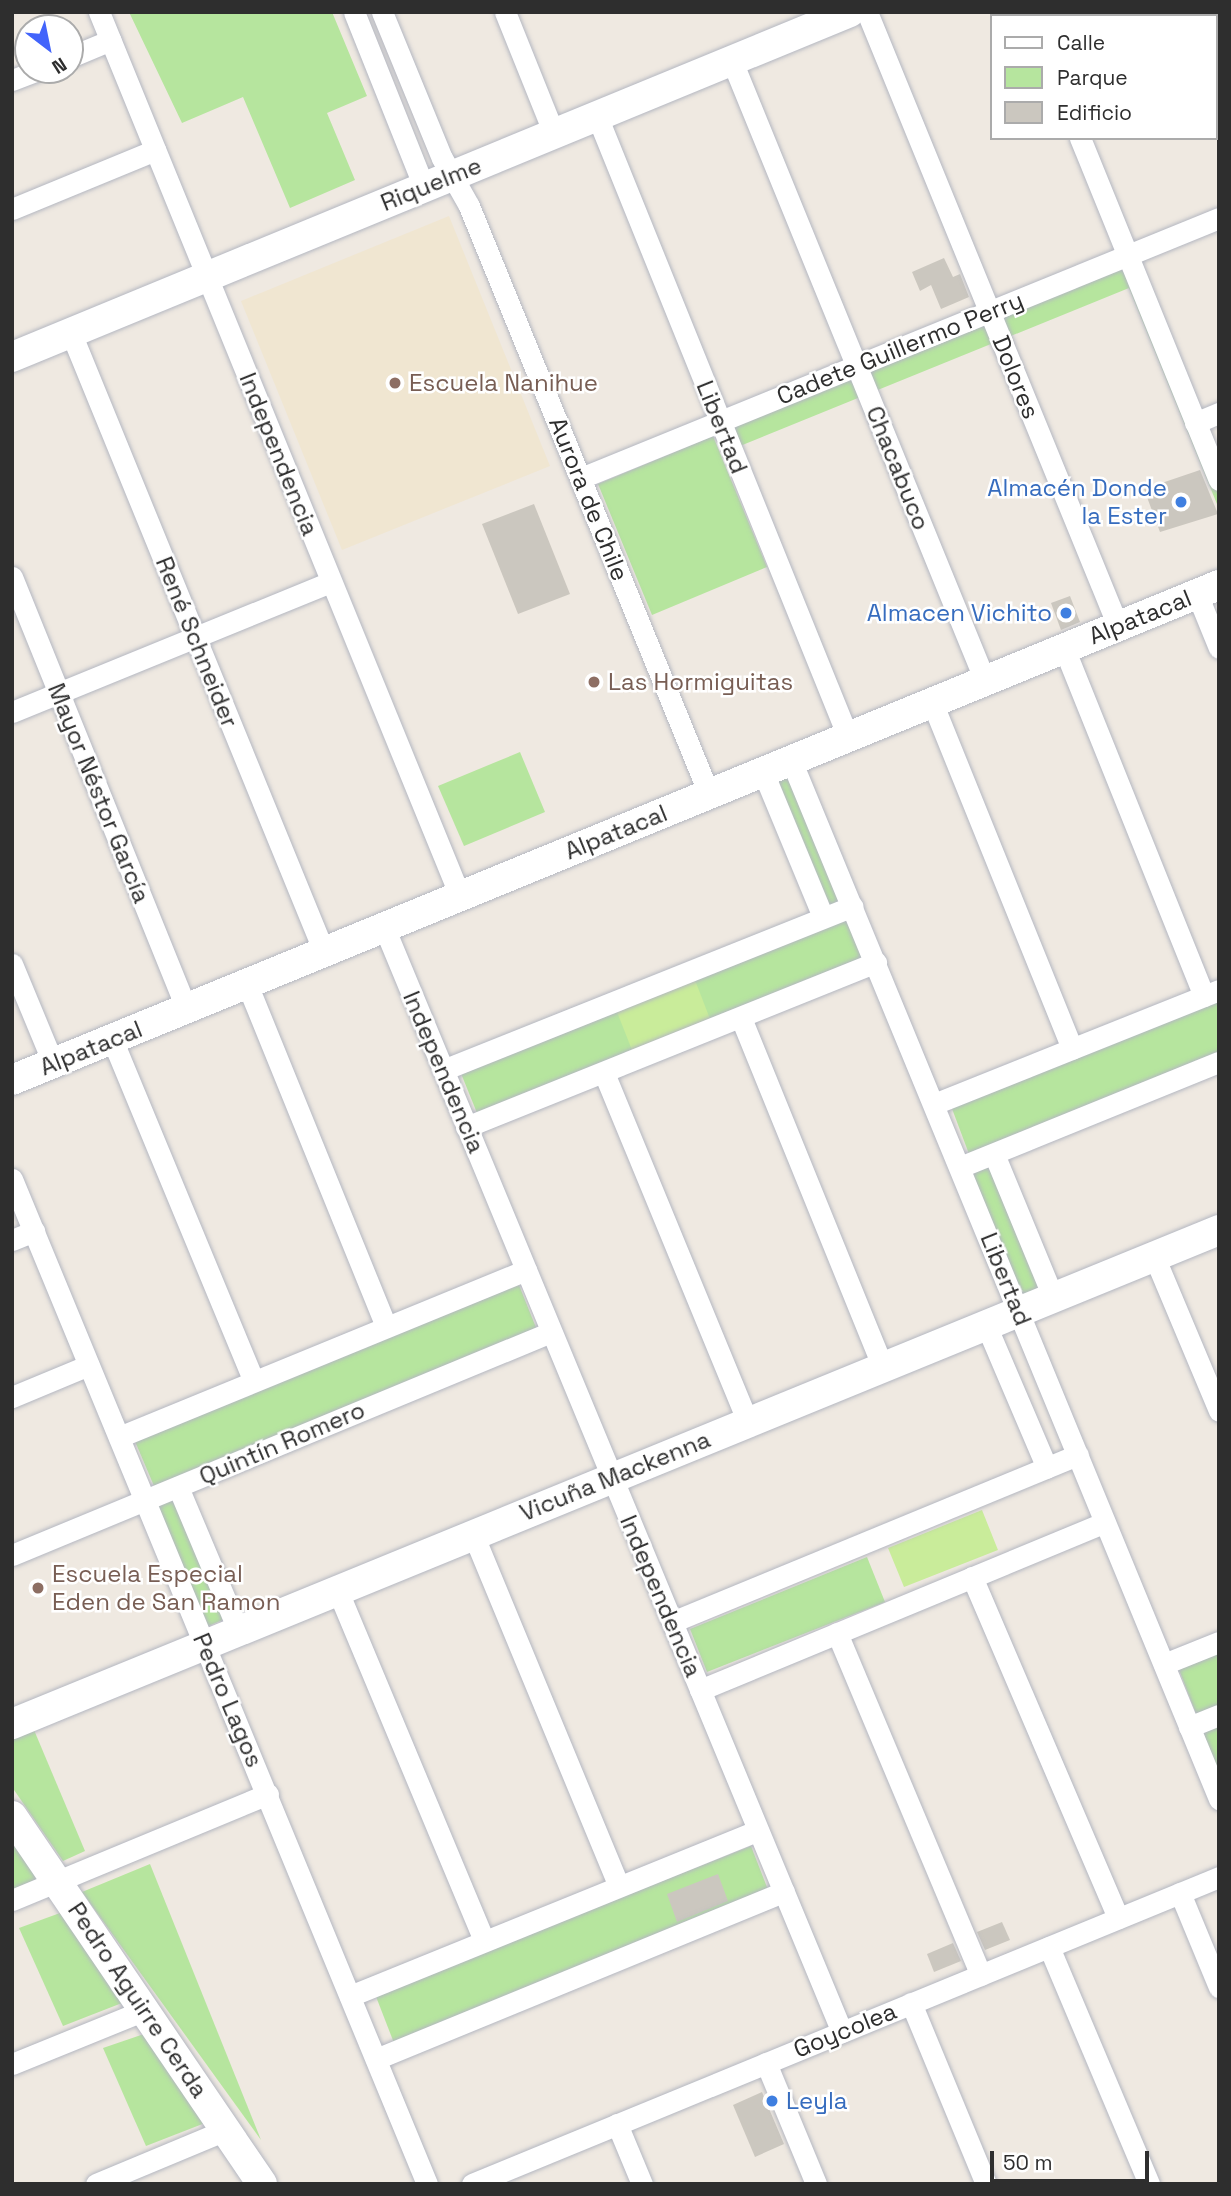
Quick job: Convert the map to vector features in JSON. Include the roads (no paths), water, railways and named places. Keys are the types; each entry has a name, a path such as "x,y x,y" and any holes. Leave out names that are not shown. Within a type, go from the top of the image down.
{"main road":[{"name":"Riquelme","path":"12,356 850,12"},
{"name":"Alpatacal","path":"12,1080 1208,589"},
{"name":"Vicuña Mackenna","path":"12,1724 1219,1230"},
{"name":"Pedro Aguirre Cerda","path":"12,1816 262,2184"}],"street":[{"name":"Independencia","path":"99,12 460,896"},
{"path":"354,12 424,187"},
{"name":"Aurora de Chile","path":"382,12 452,176 469,206 709,794"},
{"path":"505,12 554,134"},
{"name":"Dolores","path":"867,12 1118,626"},
{"path":"84,51 111,40"},
{"name":"Chacabuco","path":"732,61 985,681"},
{"name":"Libertad","path":"597,116 848,737"},
{"path":"1081,140 1219,480"},
{"path":"12,209 155,150"},
{"name":"Cadete Guillermo Perry","path":"581,478 1219,218"},
{"name":"René Schneider","path":"71,333 324,952"},
{"path":"1195,423 1219,413"},
{"name":"Mayor Néstor García","path":"12,577 187,1008"},
{"path":"12,712 331,582"},
{"path":"1208,589 1219,648"},
{"path":"934,1104 1211,993 1064,648"},
{"path":"932,702 1072,1049"},
{"name":"Libertad","path":"791,760 1219,1799"},
{"path":"763,772 823,917"},
{"path":"443,1070 852,906"},
{"name":"Independencia","path":"384,928 842,2032"},
{"path":"466,1127 876,962"},
{"path":"12,964 53,1063"},
{"path":"247,984 386,1328"},
{"path":"741,1018 883,1367"},
{"path":"112,1039 254,1381"},
{"path":"960,1167 1219,1062"},
{"path":"604,1073 748,1422"},
{"name":"Libertad","path":"994,1153 1053,1297"},
{"name":"Pedro Lagos","path":"12,1179 427,2184"},
{"path":"12,1240 34,1231"},
{"path":"1154,1256 1219,1411"},
{"path":"119,1437 526,1270"},
{"name":"Libertad","path":"986,1325 1047,1468"},
{"name":"Quintín Romero","path":"12,1555 551,1332"},
{"path":"12,1397 89,1365"},
{"path":"672,1622 1078,1455"},
{"name":"Pedro Lagos","path":"178,1487 238,1630"},
{"path":"700,1690 1105,1522"},
{"path":"473,1534 619,1886"},
{"path":"972,1577 1118,1918"},
{"path":"337,1590 484,1941"},
{"path":"838,1633 981,1975"},
{"path":"1164,1664 1219,1642"},
{"path":"1189,1727 1219,1715"},
{"path":"12,1900 268,1794"},
{"path":"350,1996 758,1830"},
{"name":"Goycolea","path":"473,2184 1219,1877"},
{"path":"376,2059 784,1892"},
{"path":"1180,1893 1219,1987"},
{"path":"1049,1947 1149,2184"},
{"path":"911,2004 986,2184"},
{"path":"12,2064 145,2010"},
{"path":"766,2063 816,2184"},
{"path":"617,2124 642,2184"},
{"path":"96,2184 226,2130"}],"place":[{"name":"Escuela Nanihue","path":"395,383"},
{"name":"Almacén Donde la Ester","path":"1181,502"},
{"name":"Almacen Vichito","path":"1066,613"},
{"name":"Las Hormiguitas","path":"594,682"},
{"name":"Escuela Especial Eden de San Ramon","path":"38,1588"},
{"name":"Leyla","path":"772,2101"}]}
